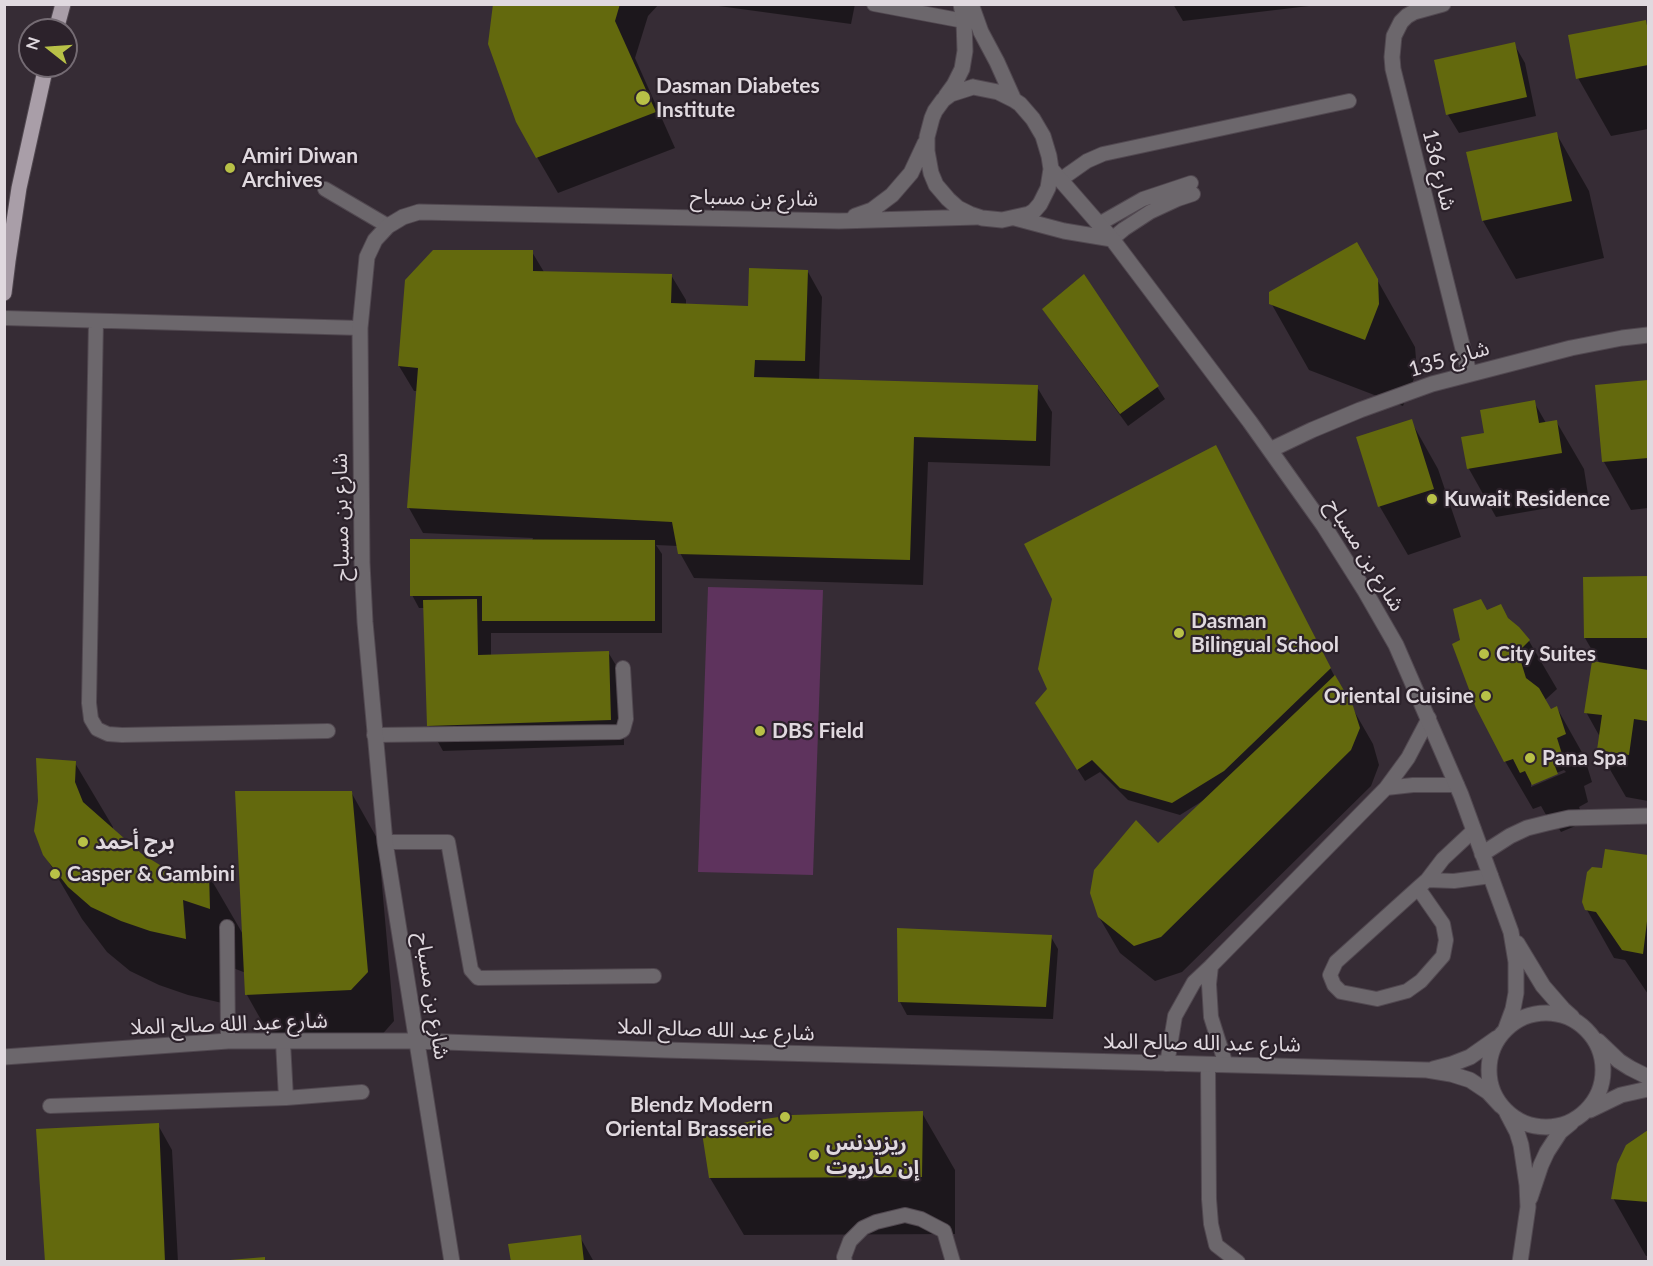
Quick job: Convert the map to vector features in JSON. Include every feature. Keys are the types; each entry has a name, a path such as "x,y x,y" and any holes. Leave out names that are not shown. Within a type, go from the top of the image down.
{"main road":[{"path":"4,293 19,188 43,78"}],"street":[{"path":"943,100 958,91 973,87 1007,96 1027,111 1038,126 1055,174 1034,211 1015,218 996,220 977,217 958,208 948,199 936,185 931,173 927,137 932,118 943,100 954,85 962,69 965,51 962,4"},
{"path":"971,4 981,32 1014,100"},
{"name":"شارع 136","path":"1443,4 1414,12 1401,22 1394,36 1392,57 1395,81 1469,373"},
{"name":"شارع بن مسباح","path":"839,221 872,210 892,195 911,173 927,137"},
{"name":"شارع بن مسباح","path":"1055,174 1112,239 1270,450 1324,526 1396,645 1457,785 1511,932 1516,962 1516,993 1504,1031"},
{"name":"شارع بن مسباح","path":"452,1262 385,842 364,622 360,328 368,257 375,240 388,226 403,217 419,212 839,221 977,217"},
{"path":"1015,218 1064,231 1112,239"},
{"name":"شارع 135","path":"1270,450 1360,410 1432,384 1571,348 1648,335"},
{"path":"1482,854 1510,836 1527,828 1547,823 1569,818 1648,816"},
{"name":"شارع بن مسباح","path":"1511,932 1543,987 1563,1009 1585,1027"},
{"path":"1527,1207 1523,1156 1517,1132 1492,1089 1488,1070 1491,1051 1504,1031 1525,1016 1548,1012 1585,1027 1619,1061 1648,1077"},
{"path":"1520,1262 1527,1207 1547,1152 1560,1132 1580,1116 1598,1095 1604,1073 1601,1051 1585,1027"},
{"name":"شارع عبد الله صالح الملا","path":"1427,1070 1470,1057 1504,1031"},
{"name":"شارع عبد الله صالح الملا","path":"4,1057 228,1041 418,1041 665,1050 1427,1070 1470,1080 1488,1092 1504,1110"},
{"path":"1504,1110 1523,1123 1540,1128 1559,1126 1614,1098 1648,1089"}],"lane":[{"path":"874,4 964,21"},
{"path":"1055,174 1103,154 1349,101"},
{"path":"1099,224 1143,199 1192,188 1178,199 1150,212 1112,239"},
{"path":"325,189 388,226"},
{"path":"4,318 360,328"},
{"path":"96,321 89,691 91,718 97,729 108,734 122,735 328,731"},
{"path":"375,735 619,732 623,730 626,720 623,668"},
{"path":"1167,1064 1175,1016 1194,982 1386,788 1408,758 1429,718"},
{"path":"1386,788 1413,785 1457,785"},
{"path":"1423,884 1443,924 1446,940 1443,956 1421,981 1407,991 1377,999 1341,992 1334,986 1330,975 1336,962 1423,884 1443,860 1474,830"},
{"path":"385,842 448,842 471,970 478,978 654,976"},
{"path":"1423,884 1491,876"},
{"path":"227,927 228,1041"},
{"path":"1211,966 1209,984 1211,1017 1226,1065"},
{"path":"283,1042 286,1098"},
{"path":"1208,1065 1211,1224 1216,1245 1238,1262"},
{"path":"50,1106 286,1098 362,1092"},
{"path":"844,1262 850,1240 863,1228 876,1222 905,1215 921,1219 944,1231 953,1262"}],"shaded area":[{"name":"DBS Field","path":"708,587 823,590 813,875 698,872"}],"building":[{"path":"493,4 620,4 615,21 656,112 536,158 516,122 488,44"},
{"path":"1646,20 1648,65 1576,79 1568,35"},
{"path":"1515,42 1527,97 1446,115 1434,60"},
{"path":"1557,132 1572,201 1482,221 1466,152"},
{"path":"1357,242 1378,279 1379,304 1365,340 1269,304 1269,292"},
{"path":"433,250 533,250 533,271 672,274 671,303 748,306 749,268 808,270 805,361 755,360 754,377 1038,385 1036,441 914,437 910,560 678,554 672,522 407,508 418,368 398,366 405,280"},
{"path":"1084,274 1159,386 1120,414 1042,309"},
{"path":"1648,380 1648,458 1602,462 1595,385"},
{"path":"1535,400 1539,423 1557,420 1562,453 1467,469 1461,437 1484,433 1480,410"},
{"path":"1412,419 1434,489 1378,507 1356,437"},
{"name":"Dasman Bilingual School","path":"1216,445 1331,668 1224,771 1172,803 1120,788 1092,760 1077,770 1035,703 1047,689 1038,669 1052,599 1024,544"},
{"path":"410,539 655,540 655,621 482,621 482,596 410,596"},
{"path":"1648,576 1648,638 1584,638 1583,577"},
{"path":"477,599 478,655 609,651 611,720 427,726 423,600"},
{"path":"1481,599 1487,610 1501,604 1508,618 1530,640 1518,652 1526,678 1539,688 1551,709 1557,706 1566,734 1557,738 1562,754 1552,759 1558,774 1532,785 1525,771 1520,773 1513,759 1504,762 1476,708 1452,644 1460,640 1453,609"},
{"path":"1592,661 1648,670 1647,721 1634,719 1629,755 1597,750 1602,715 1584,713"},
{"path":"1335,675 1353,706 1360,728 1351,750 1161,937 1134,946 1098,917 1090,893 1094,870 1136,820 1158,843"},
{"name":"برج أحمد","path":"36,758 76,761 75,782 83,802 142,854 168,870 209,873 210,909 183,900 186,939 150,931 121,921 91,907 68,887 43,855 34,831 38,801"},
{"path":"235,791 352,791 368,972 351,990 245,995"},
{"path":"1605,849 1648,855 1648,913 1643,954 1622,950 1596,912 1585,910 1582,902 1587,872 1592,867 1602,868"},
{"path":"897,928 1052,935 1046,1007 898,1002"},
{"name":"ريزيدنس إن ماريوت","path":"923,1111 922,1177 709,1178 702,1133 707,1131 792,1115"},
{"path":"159,1123 165,1262 45,1262 36,1129"},
{"path":"1648,1130 1648,1202 1611,1199 1617,1164 1626,1145"},
{"path":"581,1235 584,1262 511,1262 508,1244"},
{"path":"265,1257 265,1262 230,1262 230,1260"}],"place":[{"name":"Dasman Diabetes Institute","path":"643,98"},
{"name":"Amiri Diwan Archives","path":"230,168"},
{"name":"Kuwait Residence","path":"1432,499"},
{"name":"Dasman Bilingual School","path":"1179,633"},
{"name":"City Suites","path":"1484,654"},
{"name":"Oriental Cuisine","path":"1486,696"},
{"name":"DBS Field","path":"760,731"},
{"name":"Pana Spa","path":"1530,758"},
{"name":"برج أحمد","path":"83,842"},
{"name":"Casper & Gambini","path":"55,874"},
{"name":"Blendz Modern Oriental Brasserie","path":"785,1117"},
{"name":"ريزيدنس إن ماريوت","path":"814,1155"}]}
